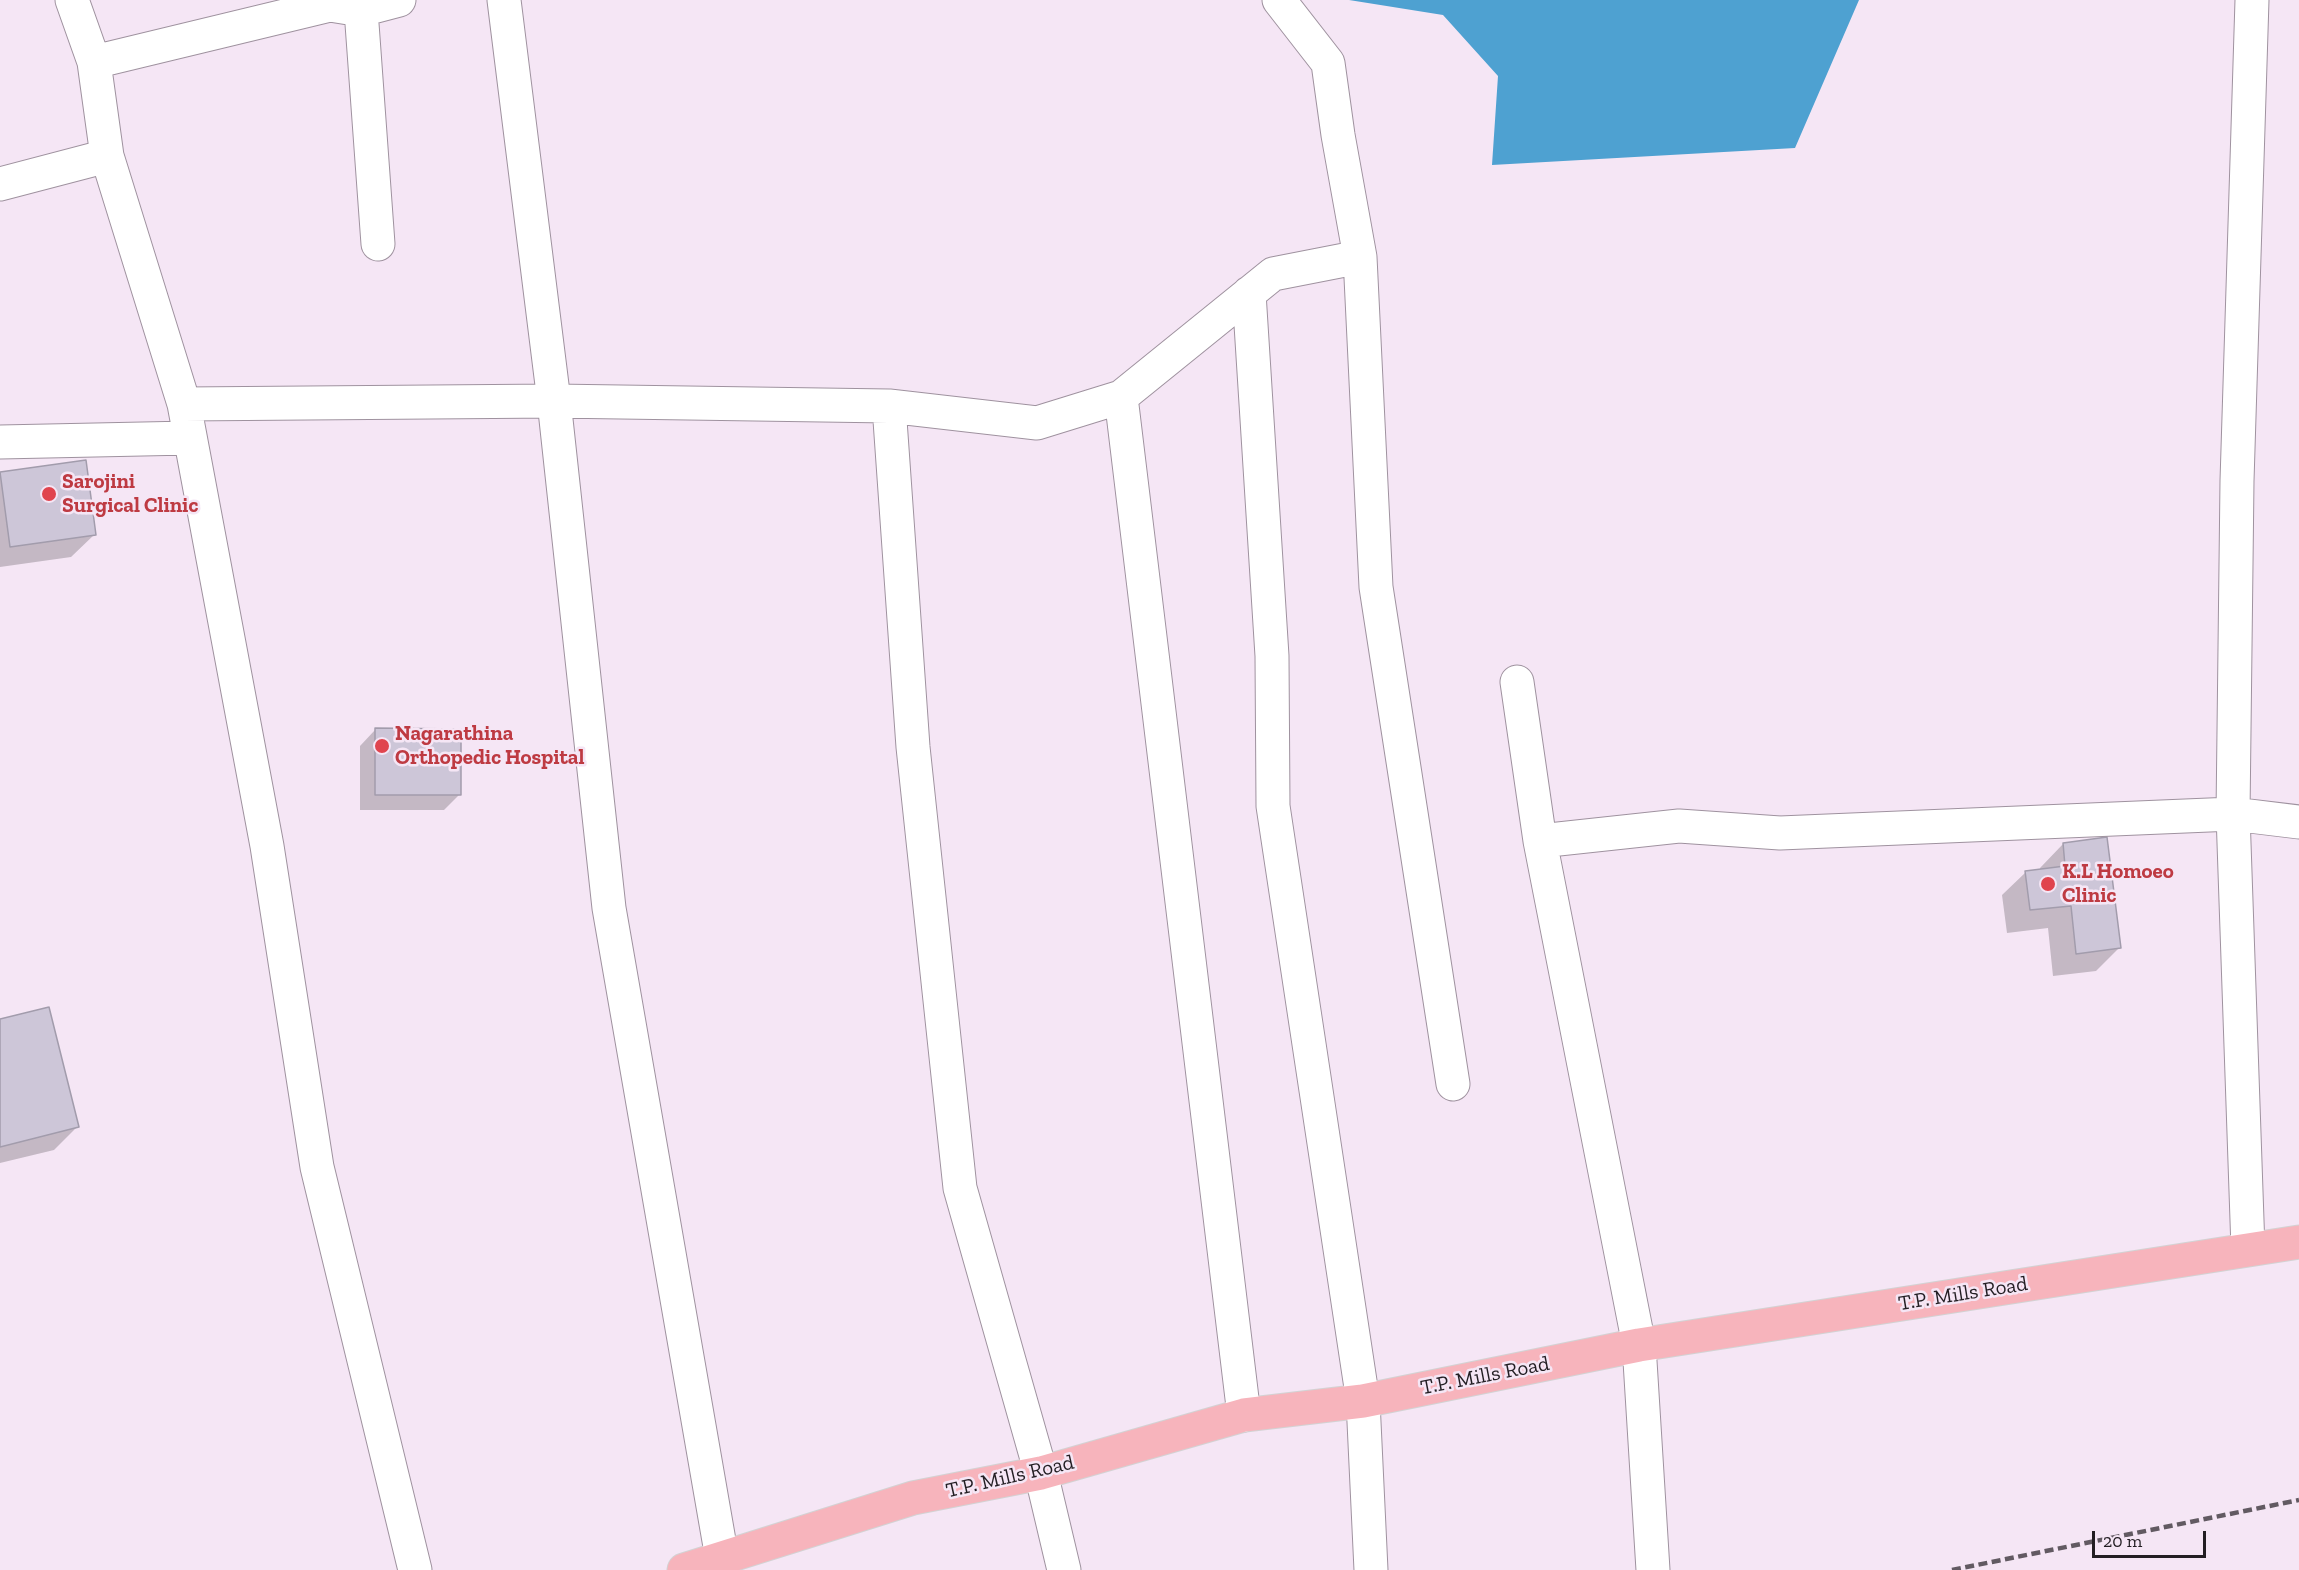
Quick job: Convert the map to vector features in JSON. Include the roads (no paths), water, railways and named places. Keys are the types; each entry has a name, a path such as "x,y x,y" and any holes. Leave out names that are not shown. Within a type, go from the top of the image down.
{"main road":[{"name":"T.P. Mills Road","path":"684,1570 913,1498 1041,1473 1244,1415 1363,1401 1639,1345 2299,1242"}],"street":[{"path":"72,0 94,62 107,156 184,404 267,846 317,1167 415,1570"},
{"path":"94,62 330,5 361,10 399,0"},
{"path":"504,0 554,401 609,908 722,1558"},
{"path":"1279,0 1328,63 1338,135 1360,257 1376,587 1453,1084"},
{"path":"2248,1249 2233,814 2237,481 2252,0"},
{"path":"361,10 378,244"},
{"path":"0,184 107,156"},
{"path":"184,404 554,401 889,406 1037,423 1121,397 1273,274 1360,257"},
{"path":"1249,293 1272,656 1273,806 1363,1401 1371,1570"},
{"path":"1121,397 1244,1415"},
{"path":"889,406 913,747 960,1188 1041,1473 1064,1570"},
{"path":"0,442 190,438"},
{"path":"1516,682 1540,841 1639,1345 1653,1570"},
{"path":"1540,841 1679,826 1780,833 2233,814 2299,822"}],"water":[{"path":"1349,0 1859,0 1795,148 1492,165 1498,76 1443,15"}],"railway":[{"path":"1952,1570 2299,1500"}],"place":[{"name":"Sarojini Surgical Clinic","path":"49,494"},
{"name":"Nagarathina Orthopedic Hospital","path":"382,746"},
{"name":"K.L Homoeo Clinic","path":"2048,884"}]}
